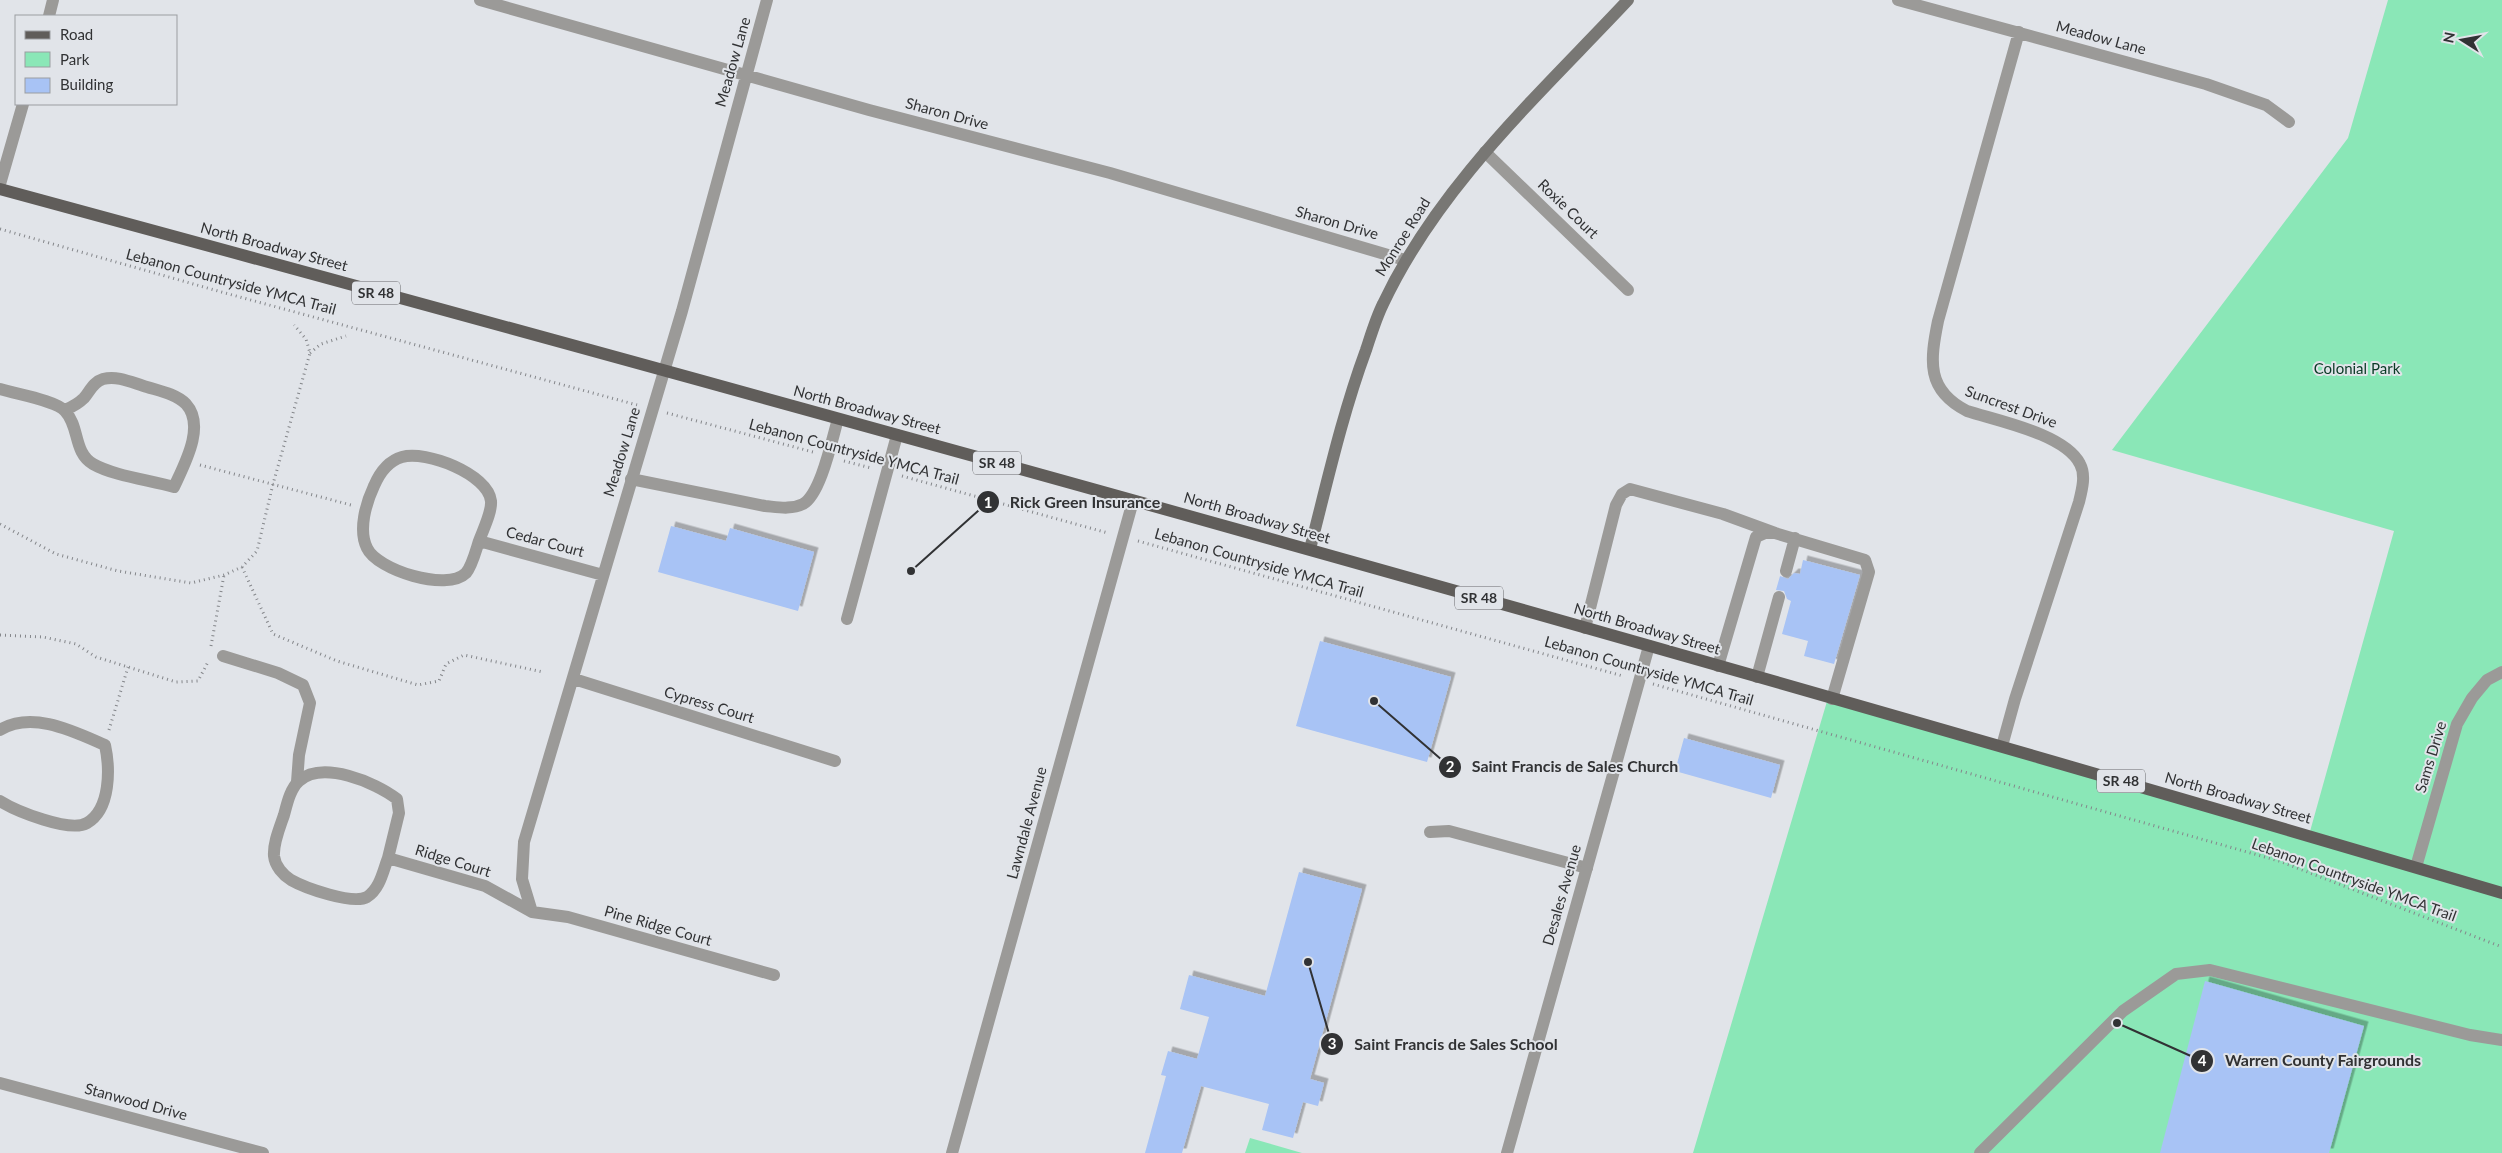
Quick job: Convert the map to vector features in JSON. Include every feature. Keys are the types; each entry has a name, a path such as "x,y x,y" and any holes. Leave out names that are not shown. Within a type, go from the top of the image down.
{"main road":[{"name":"North Broadway Street","path":"0,189 1310,550 2002,746 2502,892"}],"street":[{"path":"48,15 53,0"},
{"name":"Sharon Drive","path":"480,0 745,76 1110,173 1405,260"},
{"name":"Meadow Lane","path":"532,912 522,879 524,842 574,679 630,480 684,302 767,0"},
{"name":"Monroe Road","path":"1310,550 1355,379 1382,306 1405,260 1447,198 1485,152 1628,0"},
{"name":"Meadow Lane","path":"1898,0 2206,84 2266,105 2289,122"},
{"name":"Suncrest Drive","path":"2002,746 2015,699 2080,502 2083,474 2081,464 2069,448 2056,440 1967,411 1954,404 1936,381 1932,366 1932,351 1938,321 2019,32"},
{"path":"0,184 23,105"},
{"name":"Roxie Court","path":"1485,152 1628,290"},
{"path":"0,389 51,403 65,410 72,423 82,454 92,463 106,469 174,487 185,461 195,426 185,404 171,394 117,378 102,379 93,384 78,403 65,410"},
{"path":"630,480 786,508 797,507 811,498 838,419"},
{"path":"847,619 897,436"},
{"name":"Cedar Court","path":"404,456 420,456 465,471 479,479 488,491 492,502 480,541 466,573 452,580 437,581 421,578 390,568 376,561 367,550 363,535 367,509 380,474 390,462 404,456"},
{"path":"1585,628 1616,505 1622,494 1630,489 1723,514 1775,533 1865,560 1868,565 1869,572 1832,699"},
{"name":"Lawndale Avenue","path":"952,1153 1133,501"},
{"path":"1718,666 1756,537 1765,533 1775,533"},
{"path":"1786,571 1795,538"},
{"name":"Cedar Court","path":"480,541 603,574"},
{"path":"1757,677 1779,597"},
{"name":"Desales Avenue","path":"1507,1153 1649,646"},
{"path":"223,656 278,673 303,685 310,703 300,755 298,782 287,804 274,856 279,870 290,879 334,896 350,899 365,898 376,890 388,858 399,813 397,799 385,790 332,772 309,773 298,782"},
{"name":"Sams Drive","path":"2416,867 2457,724 2472,698 2487,680 2502,672"},
{"name":"Cypress Court","path":"574,679 835,761"},
{"path":"0,730 20,722 36,723 74,731 105,745 109,767 108,782 97,812 87,823 72,826 56,823 11,808 0,801"},
{"path":"1430,832 1449,831 1587,868"},
{"name":"Ridge Court","path":"388,858 485,886 532,912"},
{"name":"Pine Ridge Court","path":"532,912 568,917 774,975"},
{"path":"1980,1153 2123,1012 2176,974 2210,970 2470,1035 2502,1040"},
{"name":"Stanwood Drive","path":"0,1082 263,1153"}],"path":[{"name":"Lebanon Countryside YMCA Trail","path":"0,229 244,298 887,472 1640,680 2279,861 2502,947"},
{"path":"0,524 56,554 118,572 191,583 224,575 242,567 258,551 272,484 310,353 306,339 294,324"},
{"path":"310,353 321,344 346,336"},
{"path":"185,461 367,509"},
{"path":"242,567 273,634 337,661 418,685 439,681 446,664 464,655 543,672"},
{"path":"210,649 224,575"},
{"path":"0,635 43,637 76,644 96,657 176,682 198,681 207,667 209,658"},
{"path":"105,745 128,667"}],"green space":[{"name":"Colonial Park","path":"2388,0 2502,0 2502,1153 1693,1153 1828,698 2309,835 2394,531 2112,450 2348,138"},
{"path":"1250,1138 1302,1153 1245,1153"}],"building":[{"path":"671,526 726,541 730,528 814,552 798,611 658,572"},
{"path":"1803,560 1860,575 1834,664 1804,656 1808,641 1782,634 1791,601 1787,599 1784,591 1776,590 1780,576 1788,579 1794,573 1800,574"},
{"path":"1320,641 1451,677 1427,762 1296,726"},
{"path":"1684,738 1780,765 1771,798 1675,771"},
{"path":"1299,872 1362,889 1310,1079 1324,1083 1318,1106 1303,1102 1293,1138 1262,1130 1269,1104 1201,1086 1182,1153 1145,1153 1166,1076 1161,1075 1168,1051 1197,1059 1209,1017 1180,1009 1189,975 1265,996"},
{"path":"2205,981 2364,1026 2329,1153 2160,1153"}],"place":[{"name":"Rick Green Insurance","path":"911,571"},
{"name":"Saint Francis de Sales Church","path":"1374,701"},
{"name":"Saint Francis de Sales School","path":"1308,962"},
{"name":"Warren County Fairgrounds","path":"2117,1023"}]}
